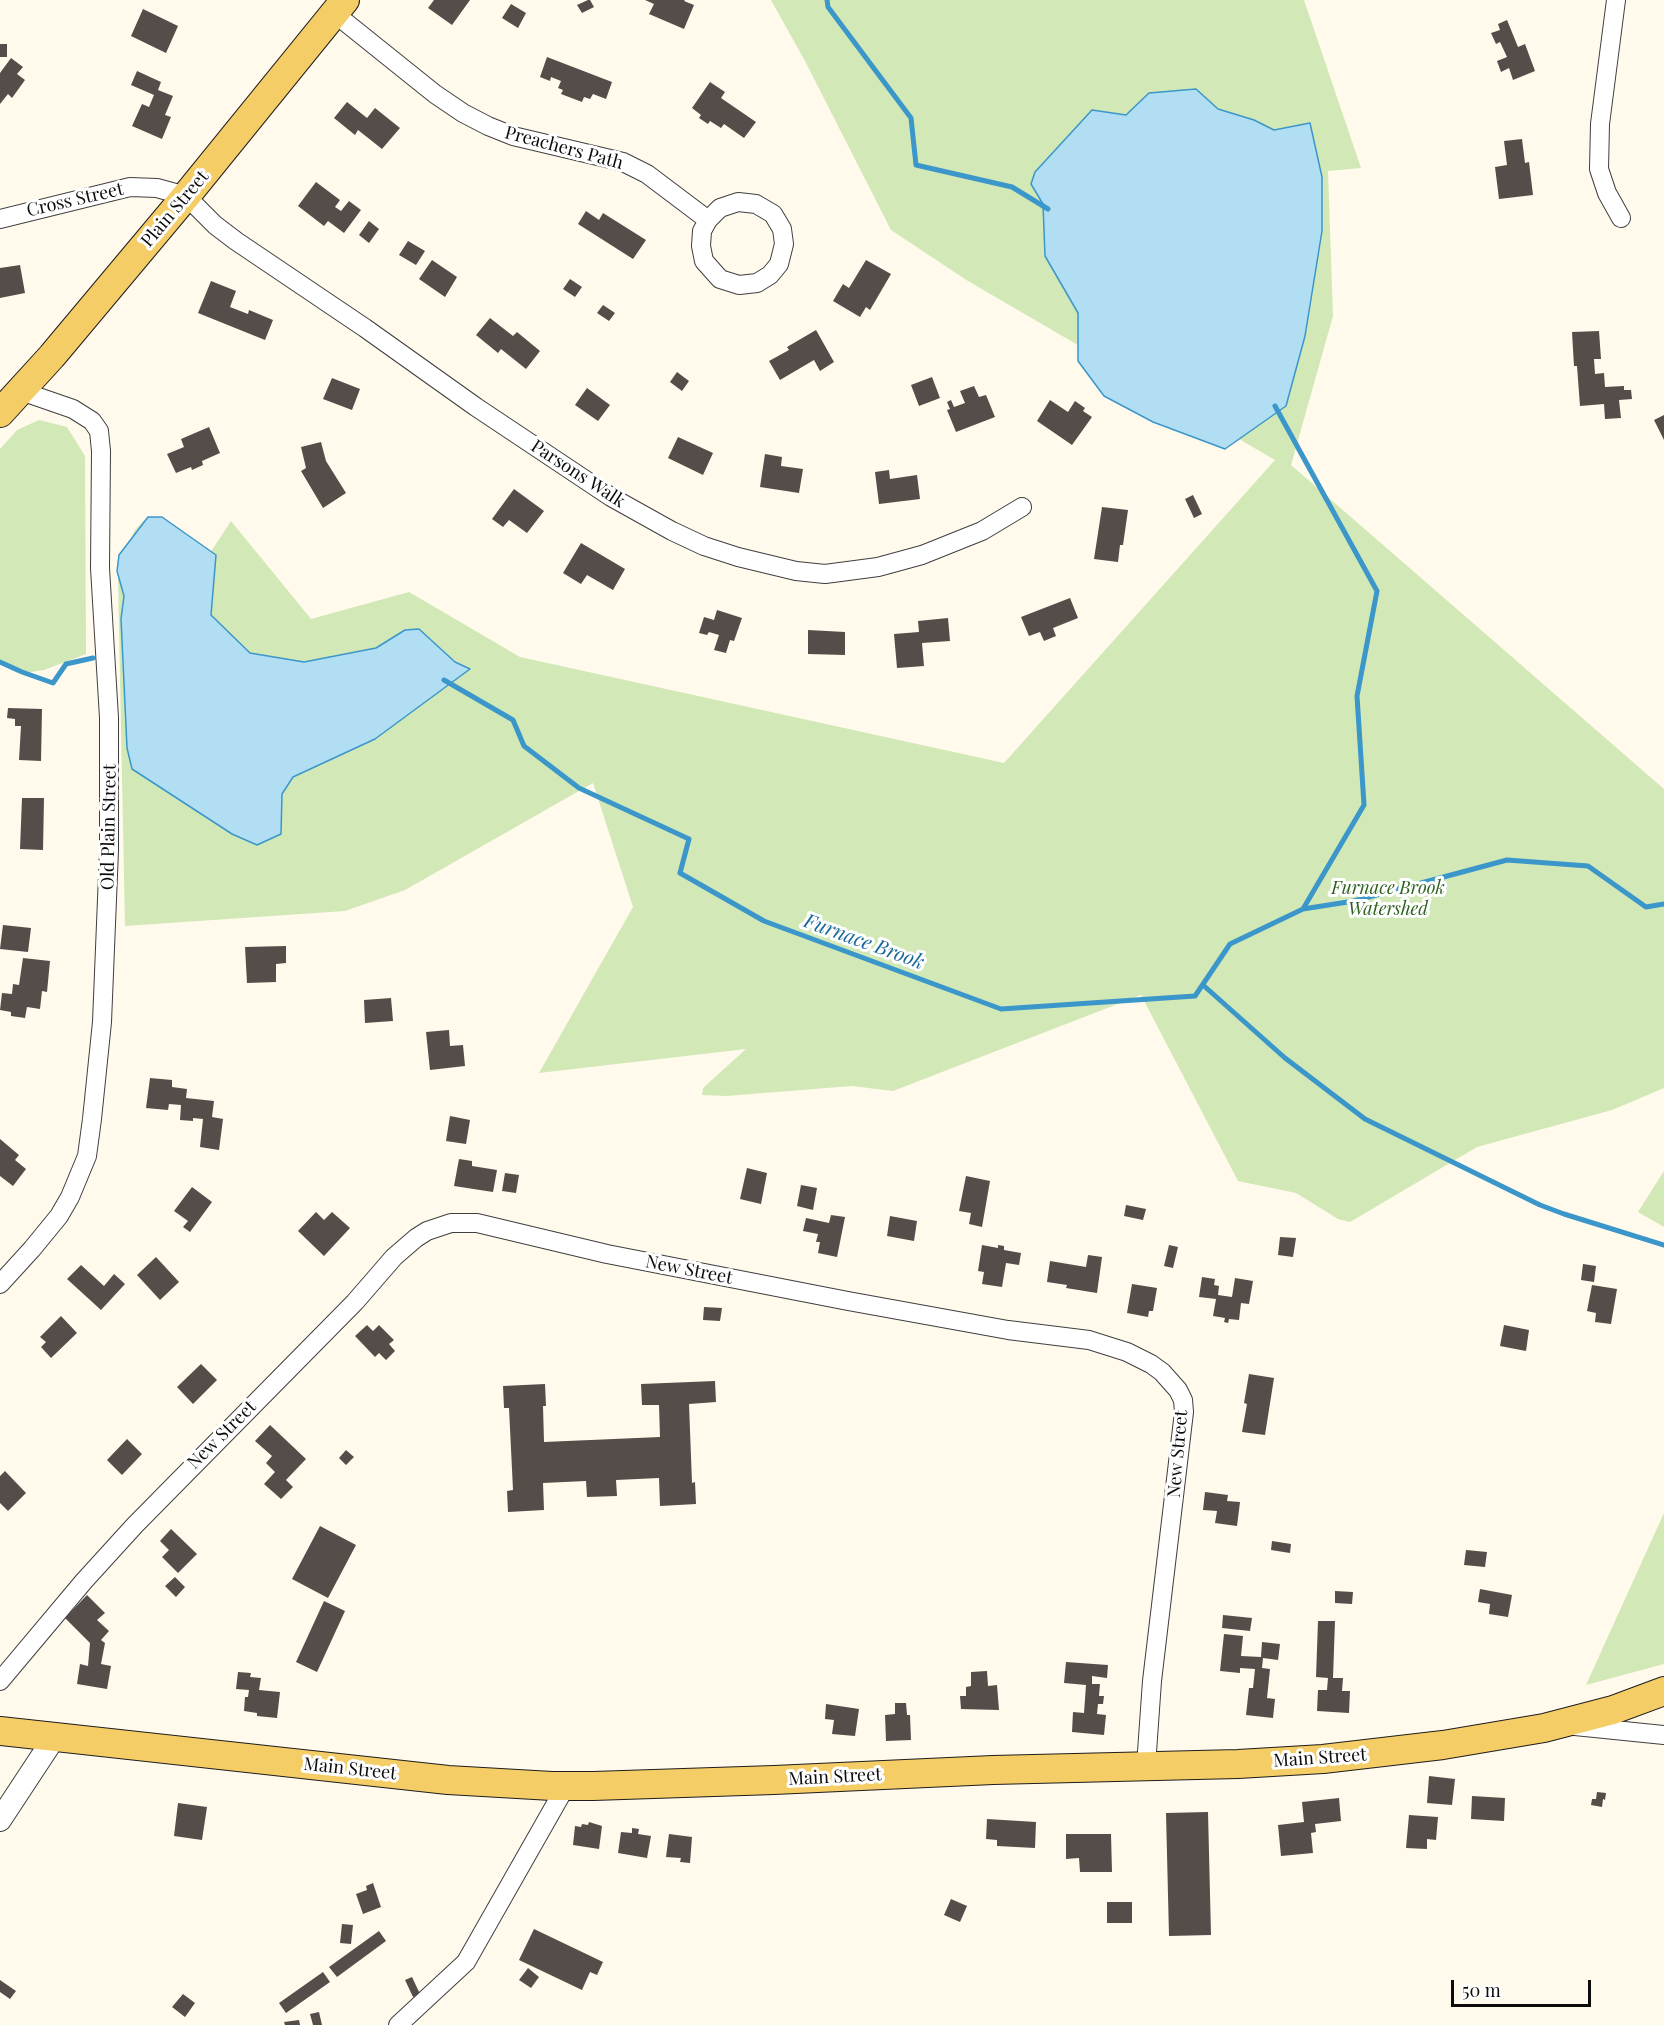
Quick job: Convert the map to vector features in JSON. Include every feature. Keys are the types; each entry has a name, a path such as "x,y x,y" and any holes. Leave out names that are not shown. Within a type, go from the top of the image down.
{"main road":[{"name":"Plain Street","path":"0,413 186,196 340,7"},
{"name":"Main Street","path":"0,1731 448,1780 566,1786 1249,1763 1365,1755 1561,1725 1613,1710 1664,1691"}],"street":[{"path":"1616,0 1600,124 1599,169 1607,193 1621,218"},
{"name":"Preachers Path","path":"340,7 435,94 463,113 513,136 623,162 647,174 708,220"},
{"name":"Cross Street","path":"0,219 130,187 157,188 186,196"},
{"name":"Parsons Walk","path":"186,196 215,225 236,241 476,407 611,497 704,546 766,565 796,571 825,574 852,572 922,555 994,525 1022,507"},
{"path":"738,202 756,204 773,214 782,229 784,244 779,264 770,275 757,283 739,285 720,279 704,261 700,246 702,231 708,220 720,208 738,202"},
{"name":"Old Plain Street","path":"0,1284 32,1250 59,1216 70,1197 87,1156 102,1022 109,850 110,729 100,568 99,431 92,421 73,409 21,391"},
{"name":"New Street","path":"0,1681 84,1581 135,1525 355,1302 394,1257 427,1231 451,1223 477,1223 576,1247 848,1301 1008,1330 1089,1340 1127,1352 1162,1372 1178,1390 1183,1400 1184,1413 1179,1472 1152,1681 1146,1766"},
{"path":"1561,1725 1664,1735"},
{"path":"0,1820 54,1738"},
{"path":"398,2025 466,1962 566,1786"}],"green space":[{"name":"Furnace Brook Watershed","path":"771,0 1304,0 1361,168 1328,171 1333,316 1291,465 1664,789 1664,1088 1612,1110 1477,1147 1350,1222 1338,1219 1296,1193 1238,1181 1141,995 893,1091 852,1086 726,1096 702,1095 703,1088 746,1049 539,1073 633,907 593,783 405,890 345,911 125,926 118,579 125,575 124,552 135,530 143,521 155,517 164,518 210,553 231,521 311,619 409,592 520,657 1004,763 1275,460 968,281 891,230 805,61"},
{"path":"39,420 67,427 85,456 86,654 44,670 31,672 12,670 0,664 0,449 17,430"},
{"path":"1664,1171 1664,1227 1638,1212"},
{"path":"1664,1513 1664,1664 1586,1685"}],"water":[{"path":"1196,89 1218,109 1254,120 1274,130 1310,123 1322,177 1322,231 1305,336 1286,406 1225,449 1153,422 1104,396 1078,361 1078,313 1045,256 1043,204 1031,184 1035,172 1092,110 1126,115 1149,93"},
{"path":"148,517 162,517 216,555 211,615 250,653 304,662 376,648 405,630 419,629 455,662 470,669 375,739 293,777 282,794 281,834 257,845 232,834 132,769 127,748 121,619 124,596 117,571 119,555"}],"building":[{"path":"434,0 470,0 452,25 428,8"},
{"path":"588,0 594,7 582,13 577,5"},
{"path":"645,0 685,0 694,5 684,29 649,14 654,4"},
{"path":"511,4 526,13 518,28 502,18"},
{"path":"143,9 178,26 166,53 131,36"},
{"path":"1507,20 1518,47 1525,44 1535,71 1513,80 1509,68 1501,72 1497,61 1507,57 1500,42 1496,44 1491,33 1500,30 1498,24"},
{"path":"0,44 7,44 7,57 0,57"},
{"path":"547,57 612,82 606,99 593,94 590,99 584,97 582,102 561,94 563,90 558,88 561,81 551,77 550,81 540,77"},
{"path":"11,58 23,67 17,74 25,80 12,98 8,94 0,104 0,73"},
{"path":"137,71 161,82 158,90 173,96 165,115 171,117 162,139 132,126 142,104 149,107 154,95 131,85"},
{"path":"710,82 725,92 721,98 756,122 744,138 724,124 721,128 710,121 708,124 699,118 701,115 692,108"},
{"path":"347,102 367,118 375,108 400,128 382,149 358,130 355,135 334,118"},
{"path":"1522,139 1525,163 1529,162 1533,195 1499,199 1495,167 1507,165 1504,141"},
{"path":"316,182 340,200 335,207 341,211 349,201 361,210 344,233 328,221 324,226 298,206"},
{"path":"586,211 599,220 603,213 646,240 633,259 578,224"},
{"path":"369,221 379,229 369,243 359,235"},
{"path":"408,241 425,251 416,265 399,255"},
{"path":"432,260 457,277 445,297 419,279"},
{"path":"866,260 891,274 870,310 866,307 860,317 833,301 843,284 849,288"},
{"path":"20,265 25,293 0,298 0,268"},
{"path":"570,279 582,287 575,297 563,289"},
{"path":"211,281 236,291 230,307 248,314 249,310 273,320 265,340 198,313"},
{"path":"603,305 615,313 609,321 597,313"},
{"path":"490,318 513,336 517,332 540,351 526,369 501,349 498,353 476,335"},
{"path":"816,330 834,362 820,371 814,360 780,380 769,361 789,350 787,347"},
{"path":"1599,331 1601,359 1594,359 1595,374 1604,373 1605,387 1624,386 1624,390 1631,390 1632,399 1619,400 1621,418 1605,419 1604,404 1580,406 1572,332"},
{"path":"677,372 689,381 682,391 670,382"},
{"path":"932,377 940,398 919,406 911,385"},
{"path":"332,378 360,389 352,410 323,399"},
{"path":"974,386 979,397 986,395 995,417 956,432 947,410 950,409 947,402 951,400 954,407 965,403 960,391"},
{"path":"587,388 610,405 598,421 575,405"},
{"path":"1050,400 1068,412 1075,401 1092,417 1072,445 1037,421"},
{"path":"1664,415 1664,440 1654,420"},
{"path":"209,427 220,453 202,461 203,465 192,470 191,467 176,473 167,454 184,447 181,439"},
{"path":"678,437 713,453 703,475 668,458"},
{"path":"321,442 326,461 346,493 323,508 301,471 306,468 301,447"},
{"path":"765,454 782,457 781,466 803,469 799,493 760,487"},
{"path":"889,470 890,479 917,475 920,499 879,504 875,472"},
{"path":"514,489 544,511 527,533 509,520 503,527 492,519"},
{"path":"1193,495 1202,514 1194,518 1185,499"},
{"path":"1102,507 1128,510 1118,562 1094,559"},
{"path":"581,543 625,569 613,590 587,575 581,584 563,573"},
{"path":"1070,598 1078,618 1053,628 1056,636 1044,641 1040,632 1029,636 1021,617"},
{"path":"717,610 742,618 734,641 730,640 726,653 714,650 719,635 709,632 707,635 699,633 704,617 714,620"},
{"path":"948,618 950,641 922,643 924,666 897,668 894,634 919,632 918,621"},
{"path":"808,630 845,632 845,655 808,654"},
{"path":"8,708 42,709 41,761 19,760 21,726 15,726 15,719 7,718"},
{"path":"22,798 44,798 43,850 20,849"},
{"path":"3,925 31,928 28,952 0,949"},
{"path":"286,946 286,963 276,964 276,982 247,983 245,947"},
{"path":"23,958 50,961 47,992 42,991 40,1009 27,1007 25,1018 11,1016 11,1012 0,1010 2,993 12,994 13,984 19,985"},
{"path":"391,998 393,1021 365,1023 364,1000"},
{"path":"449,1030 450,1046 463,1045 465,1066 430,1070 426,1032"},
{"path":"150,1078 172,1080 172,1087 187,1089 186,1098 214,1101 212,1117 223,1119 219,1150 200,1147 203,1119 180,1120 181,1105 169,1104 168,1110 146,1108"},
{"path":"450,1116 470,1120 466,1144 446,1141"},
{"path":"0,1139 19,1155 15,1160 26,1169 13,1186 0,1176"},
{"path":"459,1159 472,1161 472,1166 497,1170 493,1192 454,1186"},
{"path":"747,1168 767,1173 761,1204 740,1199"},
{"path":"505,1173 519,1175 516,1193 502,1191"},
{"path":"966,1176 990,1181 982,1227 969,1224 971,1213 959,1211"},
{"path":"801,1185 817,1188 813,1210 797,1206"},
{"path":"192,1187 212,1202 190,1232 183,1227 188,1221 174,1211"},
{"path":"1126,1205 1146,1209 1143,1220 1124,1216"},
{"path":"316,1212 324,1220 332,1212 350,1228 324,1256 298,1231"},
{"path":"831,1215 845,1217 837,1257 818,1253 820,1242 816,1242 818,1234 803,1231 806,1218 829,1223"},
{"path":"890,1216 917,1221 914,1241 887,1236"},
{"path":"1280,1237 1296,1238 1293,1257 1278,1255"},
{"path":"982,1245 998,1248 998,1245 1004,1246 1004,1250 1021,1253 1019,1265 1006,1263 1002,1287 982,1284 984,1272 978,1271"},
{"path":"1169,1245 1178,1247 1173,1268 1164,1266"},
{"path":"1088,1255 1102,1257 1097,1293 1047,1282 1050,1261 1086,1267"},
{"path":"156,1257 179,1282 160,1300 137,1275"},
{"path":"1583,1264 1596,1266 1594,1282 1581,1280"},
{"path":"81,1265 104,1286 114,1274 125,1284 101,1310 67,1279"},
{"path":"1202,1277 1215,1279 1214,1285 1219,1286 1218,1295 1232,1297 1235,1278 1253,1281 1249,1304 1241,1303 1239,1320 1229,1319 1228,1323 1224,1322 1225,1318 1213,1316 1216,1299 1199,1297"},
{"path":"1132,1284 1157,1288 1153,1311 1149,1311 1148,1317 1127,1313"},
{"path":"1592,1285 1617,1289 1611,1324 1595,1322 1596,1313 1587,1311"},
{"path":"704,1307 722,1308 720,1321 703,1320"},
{"path":"61,1316 77,1333 51,1358 41,1347 46,1342 40,1337"},
{"path":"367,1325 373,1331 379,1325 394,1340 389,1344 395,1351 386,1360 379,1353 375,1357 355,1336"},
{"path":"1504,1325 1529,1330 1526,1351 1500,1346"},
{"path":"201,1364 217,1380 193,1404 177,1387"},
{"path":"1249,1374 1274,1378 1265,1435 1242,1432"},
{"path":"715,1381 716,1402 689,1404 692,1483 695,1482 696,1504 660,1506 659,1478 616,1480 617,1496 587,1497 586,1481 543,1483 544,1510 508,1512 507,1491 513,1490 509,1408 504,1408 503,1386 545,1384 544,1442 660,1437 659,1405 642,1405 641,1384"},
{"path":"270,1425 306,1459 286,1480 293,1487 281,1499 264,1484 275,1472 266,1463 272,1456 255,1441"},
{"path":"127,1439 142,1454 122,1475 107,1460"},
{"path":"346,1450 354,1457 346,1465 339,1458"},
{"path":"5,1471 26,1493 8,1511 0,1503 0,1476"},
{"path":"1205,1492 1228,1495 1227,1501 1240,1502 1237,1526 1215,1523 1217,1511 1203,1510"},
{"path":"320,1526 356,1545 328,1598 292,1579"},
{"path":"171,1529 197,1554 178,1573 162,1557 169,1550 160,1541"},
{"path":"1272,1541 1291,1544 1290,1553 1271,1550"},
{"path":"1466,1550 1487,1552 1485,1567 1464,1565"},
{"path":"175,1577 185,1587 176,1597 165,1586"},
{"path":"1480,1589 1512,1595 1508,1617 1489,1614 1490,1604 1478,1602"},
{"path":"1335,1591 1353,1592 1352,1604 1335,1603"},
{"path":"87,1595 105,1613 97,1620 109,1631 101,1640 105,1643 101,1664 111,1666 107,1689 77,1684 80,1664 88,1666 90,1643 65,1618"},
{"path":"324,1601 345,1611 317,1672 296,1662"},
{"path":"1223,1615 1252,1618 1250,1631 1222,1628"},
{"path":"1318,1621 1335,1621 1333,1678 1343,1678 1342,1691 1350,1691 1349,1713 1317,1711 1318,1690 1327,1690 1328,1678 1316,1677"},
{"path":"1224,1634 1243,1636 1241,1656 1261,1657 1262,1642 1280,1644 1278,1660 1263,1658 1262,1668 1270,1669 1267,1698 1275,1699 1273,1718 1246,1715 1249,1688 1253,1688 1255,1669 1240,1668 1240,1673 1220,1671"},
{"path":"1066,1662 1108,1665 1107,1678 1092,1676 1092,1684 1100,1684 1099,1696 1104,1696 1103,1704 1098,1704 1097,1714 1106,1715 1104,1735 1072,1732 1073,1712 1084,1713 1086,1685 1064,1683"},
{"path":"987,1671 988,1686 997,1685 999,1710 961,1709 960,1696 966,1696 966,1687 971,1686 971,1672"},
{"path":"238,1672 251,1673 250,1677 261,1678 259,1690 280,1692 277,1718 257,1716 257,1713 244,1711 245,1697 248,1697 249,1690 236,1689"},
{"path":"895,1703 906,1703 907,1715 910,1715 911,1740 886,1741 885,1715 895,1714"},
{"path":"826,1704 859,1709 855,1736 832,1734 834,1720 825,1719"},
{"path":"1429,1776 1455,1779 1452,1805 1427,1803"},
{"path":"1597,1792 1606,1793 1602,1807 1591,1805 1592,1799 1596,1799"},
{"path":"1472,1796 1505,1798 1504,1821 1471,1819"},
{"path":"1339,1798 1341,1821 1315,1824 1316,1832 1311,1833 1313,1853 1281,1856 1278,1825 1304,1822 1302,1802"},
{"path":"178,1803 207,1807 202,1840 174,1836"},
{"path":"1208,1812 1211,1935 1169,1936 1166,1813"},
{"path":"1409,1815 1438,1817 1436,1840 1427,1839 1427,1849 1406,1848"},
{"path":"987,1819 1036,1822 1035,1848 997,1846 997,1840 986,1839"},
{"path":"589,1822 602,1826 599,1849 573,1845 575,1826 588,1825"},
{"path":"632,1828 639,1829 638,1834 651,1836 647,1858 618,1853 621,1832 632,1833"},
{"path":"669,1834 692,1837 690,1863 680,1862 681,1858 666,1857"},
{"path":"1066,1834 1111,1834 1112,1872 1080,1872 1079,1858 1066,1859"},
{"path":"373,1883 381,1907 363,1914 356,1894 367,1890 366,1886"},
{"path":"951,1899 967,1906 960,1922 944,1915"},
{"path":"1107,1902 1132,1902 1132,1923 1107,1923"},
{"path":"342,1924 353,1925 351,1944 340,1943"},
{"path":"534,1929 603,1962 597,1975 590,1972 582,1990 519,1960"},
{"path":"379,1931 386,1941 337,1977 329,1967"},
{"path":"528,1968 539,1977 531,1988 519,1980"},
{"path":"323,1972 330,1982 286,2013 279,2003"},
{"path":"412,1977 420,1994 413,1997 405,1980"},
{"path":"0,1980 16,1991 10,1999 0,1992"},
{"path":"183,1994 195,2003 185,2017 172,2007"},
{"path":"319,2012 322,2025 313,2025 310,2014"},
{"path":"299,2020 300,2025 285,2025 284,2022"}],"waterway":[{"path":"827,0 828,7 911,118 916,165 1012,187 1048,209"},
{"path":"1275,406 1377,591 1357,696 1364,805 1303,909"},
{"name":"Furnace Brook","path":"0,662 53,683 66,664 93,658"},
{"name":"Furnace Brook","path":"444,680 513,720 524,746 579,788 689,839 680,873 764,921 1001,1009 1195,996 1230,944 1303,909 1354,901 1507,860 1588,866 1646,907 1664,904"},
{"path":"1203,985 1285,1058 1365,1119 1540,1205 1664,1245"}]}
